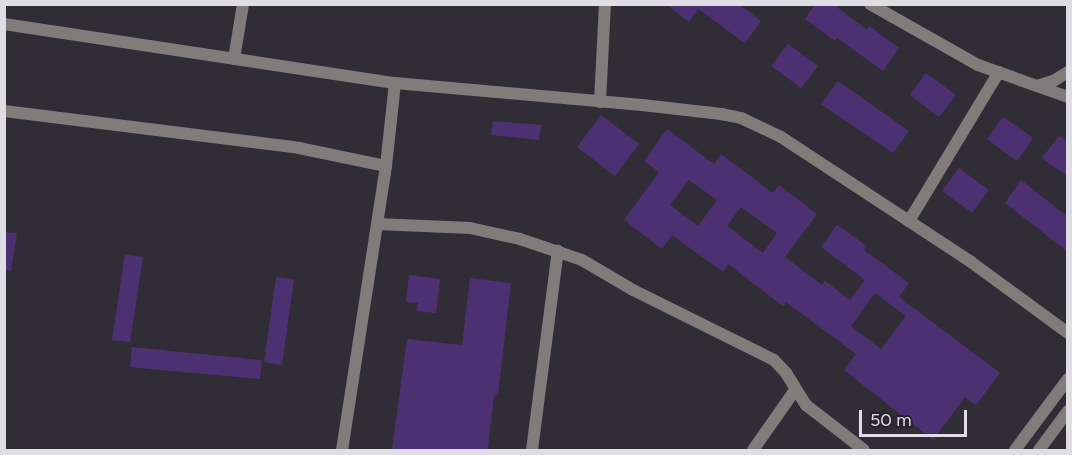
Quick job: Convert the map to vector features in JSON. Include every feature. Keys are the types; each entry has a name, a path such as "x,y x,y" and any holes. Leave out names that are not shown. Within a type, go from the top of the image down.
{"street":[{"path":"234,59 243,4"},
{"path":"600,102 604,4"},
{"path":"870,4 962,57 1068,97"},
{"path":"4,24 395,83 721,114 741,118 782,137 971,262 1068,333"},
{"path":"909,221 999,72"},
{"path":"1037,86 1055,80 1068,72"},
{"path":"342,450 386,166 395,83"},
{"path":"4,111 299,148 386,166"},
{"path":"377,224 470,228 558,251 582,260 633,290 774,360 786,373 795,390 819,416 864,450"},
{"path":"532,450 558,251"},
{"path":"1015,450 1068,378"},
{"path":"753,450 795,390"},
{"path":"1039,450 1068,411"}],"building":[{"path":"666,4 739,4 761,21 745,43 698,9 689,22"},
{"path":"815,4 833,4 867,30 869,26 899,48 883,71 837,38 835,41 805,19"},
{"path":"788,44 818,66 801,88 771,66"},
{"path":"926,73 956,95 939,117 910,95"},
{"path":"838,81 909,131 893,153 821,104"},
{"path":"601,115 639,144 615,176 577,147"},
{"path":"1003,117 1033,138 1017,161 987,139"},
{"path":"493,121 541,125 539,140 491,135"},
{"path":"667,129 714,164 721,154 773,193 779,185 817,214 785,257 822,285 825,281 850,300 865,280 821,247 837,225 867,246 864,250 909,283 899,297 1000,373 976,405 965,397 933,440 844,370 856,354 786,302 783,306 728,264 723,272 672,235 662,249 624,220 659,172 644,161","holes":["689,180 717,200 698,226 670,205","741,207 777,233 763,253 727,226","875,293 906,316 881,349 851,326"]},
{"path":"1059,136 1068,142 1068,177 1042,158"},
{"path":"959,168 989,190 972,213 942,191"},
{"path":"1021,180 1068,217 1068,252 1005,203"},
{"path":"4,232 17,233 11,271 4,270"},
{"path":"125,254 143,257 130,342 112,340"},
{"path":"409,275 440,279 436,313 417,311 418,303 406,302"},
{"path":"276,277 294,279 282,365 264,362"},
{"path":"470,278 511,283 498,395 494,395 488,450 392,449 407,339 462,345"},
{"path":"132,347 262,360 260,379 130,367"}]}
